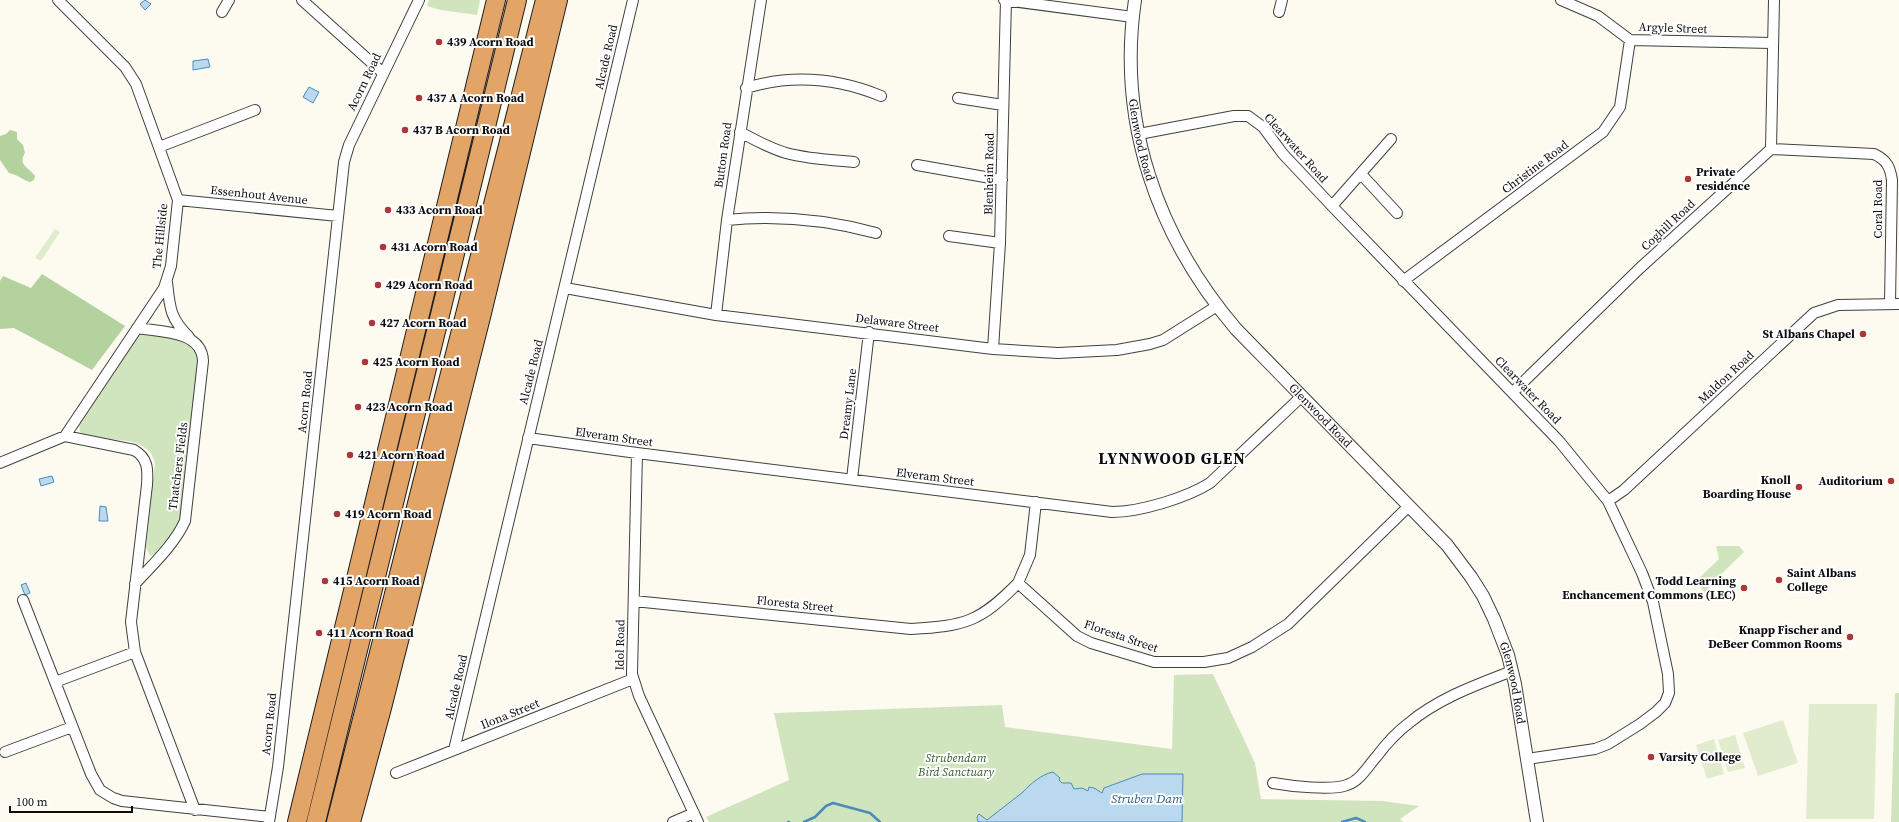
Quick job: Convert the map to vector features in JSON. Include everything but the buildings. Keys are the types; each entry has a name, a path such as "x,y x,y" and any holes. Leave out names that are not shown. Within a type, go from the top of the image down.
{"highway":[{"path":"297,822 496,0"},
{"path":"316,822 517,0"},
{"path":"336,822 545,0"},
{"path":"351,822 382,708 541,74 558,0"},
{"path":"541,74 562,0"},
{"path":"364,822 382,708"},
{"path":"292,822 303,799"}],"street":[{"name":"The Hillside","path":"58,0 130,73 140,92 178,200 171,266 167,282 65,436"},
{"path":"222,12 229,0"},
{"path":"302,0 383,73"},
{"name":"Acorn Road","path":"270,820 280,751 338,216 347,150 419,0"},
{"name":"Alcade Road","path":"454,750 633,0"},
{"name":"Button Road","path":"716,315 727,220 746,88 761,0"},
{"path":"1005,0 1133,16"},
{"name":"Blenheim Road","path":"993,349 1000,243 1005,0"},
{"name":"Glenwood Road","path":"1136,0 1133,16 1131,63 1133,97 1139,134 1149,178 1177,246 1216,306 1236,329 1450,549 1475,584 1494,619 1512,671 1537,822"},
{"path":"1279,12 1282,0"},
{"name":"Argyle Street","path":"1561,0 1598,16 1630,40 1772,43"},
{"path":"1771,149 1774,0"},
{"name":"Christine Road","path":"1403,281 1603,132 1613,119 1620,106 1630,40"},
{"path":"746,88 772,81 792,78 816,78 864,89 881,96"},
{"path":"958,98 1003,105"},
{"path":"159,147 255,110"},
{"name":"Clearwater Road","path":"1139,134 1234,116 1248,116 1263,127 1283,154 1332,206 1559,441 1608,501 1642,573 1653,602 1668,674 1668,695 1663,706 1614,742 1595,748 1527,759"},
{"path":"740,132 785,153 854,162"},
{"path":"1332,206 1391,139"},
{"name":"Coral Road","path":"1771,149 1874,154 1883,158 1888,164 1892,180 1895,304"},
{"name":"Coghill Road","path":"1513,392 1640,268 1771,149"},
{"path":"917,165 1002,180"},
{"path":"1361,174 1397,213"},
{"name":"Essenhout Avenue","path":"178,200 338,216"},
{"path":"727,220 746,218 812,220 876,232"},
{"path":"949,236 1000,243"},
{"name":"Thatchers Fields","path":"135,584 176,537 185,520 203,361 199,346 179,327 174,319 167,282"},
{"name":"Delaware Street","path":"565,288 716,315 869,332 993,349 1064,353 1117,350 1163,340 1216,306"},
{"name":"Maldon Road","path":"1608,501 1624,490 1814,313 1838,305 1895,304"},
{"path":"137,328 191,339"},
{"name":"Dreamy Lane","path":"852,479 869,332"},
{"name":"Elveram Street","path":"528,438 636,453 1125,512 1144,508 1198,490 1219,476 1302,396"},
{"path":"0,463 65,436 134,450 141,454 147,462 148,485 131,622 135,652 195,810"},
{"name":"Idol Road","path":"636,453 634,601 631,664 633,679 696,818"},
{"path":"1018,584 1030,554 1036,502"},
{"name":"Floresta Street","path":"634,601 911,629 957,624 974,619 994,606 1018,584 1073,633 1091,643 1160,663 1223,660 1252,647 1288,624 1409,506"},
{"path":"23,600 91,774 96,784 106,794 122,801 270,820"},
{"path":"55,682 135,652"},
{"path":"1273,783 1333,787 1349,784 1360,776 1394,736 1415,718 1440,701 1512,671"},
{"name":"Ilona Street","path":"396,773 633,679"},
{"path":"5,752 72,727"},
{"path":"673,822 696,818"}],"green space":[{"path":"429,0 480,0 477,15 441,10 427,6"},
{"path":"10,130 17,132 17,139 23,145 25,153 22,161 35,176 34,180 30,182 9,173 0,160 0,136 6,134"},
{"path":"55,229 60,232 41,261 35,258"},
{"path":"42,274 125,326 92,370 14,328 0,329 0,281 3,276 31,288"},
{"path":"139,334 177,339 184,342 195,351 199,366 180,525 161,552 150,556 146,547 155,463 150,452 143,446 134,443 88,436 80,432 79,425 131,340"},
{"path":"1716,546 1739,546 1744,552 1708,587 1710,589 1704,592 1698,583 1698,579 1719,559"},
{"name":"Strubendam Bird Sanctuary","path":"1213,674 1255,763 1261,799 1382,801 1419,806 1400,819 1403,822 709,822 706,817 789,780 774,713 1002,705 1005,727 1172,749 1174,675"},
{"path":"1895,693 1899,693 1899,822 1891,822"},
{"path":"1809,704 1877,704 1874,819 1806,819"},
{"path":"1783,720 1798,763 1758,776 1743,733"},
{"path":"1735,735 1745,768 1728,772 1718,740"},
{"path":"1714,739 1724,774 1707,779 1696,745"}],"water":[{"path":"145,0 151,4 145,10 140,4"},
{"path":"208,59 210,67 193,70 193,61"},
{"path":"309,87 319,92 313,103 303,97"},
{"path":"52,476 54,482 41,486 39,479"},
{"path":"100,506 106,507 108,521 99,521"},
{"path":"26,583 30,593 25,595 21,585"},
{"name":"Struben Dam","path":"1053,772 1060,778 1059,780 1062,783 1071,783 1074,789 1082,788 1088,791 1089,787 1102,793 1104,788 1142,774 1183,774 1182,822 978,822 977,817 979,814 987,820 1036,780"}],"waterway":[{"path":"804,822 815,817 826,806 833,803 870,813 880,822"},
{"path":"1342,822 1356,818 1365,822"}],"place":[{"name":"439 Acorn Road","path":"439,42"},
{"name":"437 A Acorn Road","path":"419,98"},
{"name":"437 B Acorn Road","path":"405,130"},
{"name":"Private residence","path":"1688,179"},
{"name":"433 Acorn Road","path":"388,210"},
{"name":"431 Acorn Road","path":"383,247"},
{"name":"429 Acorn Road","path":"378,285"},
{"name":"427 Acorn Road","path":"372,323"},
{"name":"St Albans Chapel","path":"1863,334"},
{"name":"425 Acorn Road","path":"365,362"},
{"name":"423 Acorn Road","path":"358,407"},
{"name":"421 Acorn Road","path":"350,455"},
{"name":"Auditorium","path":"1891,481"},
{"name":"Knoll Boarding House","path":"1799,487"},
{"name":"419 Acorn Road","path":"337,514"},
{"name":"Saint Albans College","path":"1779,580"},
{"name":"415 Acorn Road","path":"325,581"},
{"name":"Todd Learning Enchancement Commons (LEC)","path":"1744,588"},
{"name":"411 Acorn Road","path":"319,633"},
{"name":"Knapp Fischer and DeBeer Common Rooms","path":"1850,637"},
{"name":"Varsity College","path":"1651,757"}],"district":[{"name":"LYNNWOOD GLEN","path":"1172,458"}]}
